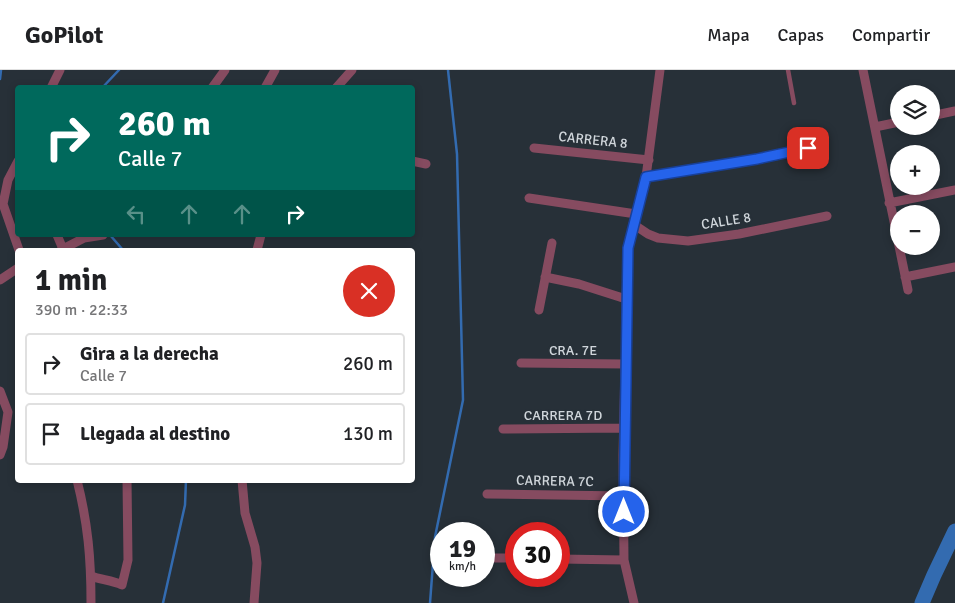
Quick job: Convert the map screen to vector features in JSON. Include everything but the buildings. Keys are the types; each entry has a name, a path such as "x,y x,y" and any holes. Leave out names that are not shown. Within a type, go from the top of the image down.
{"street":[{"path":"52,85 60,70"},
{"path":"214,85 225,70"},
{"path":"267,85 276,70"},
{"path":"338,85 351,70"},
{"path":"634,603 624,560 624,428 628,248 646,177 660,70"},
{"path":"863,70 890,207"},
{"path":"940,114 955,111"},
{"path":"875,127 890,124"},
{"name":"CARRERA 8","path":"534,148 649,160"},
{"path":"646,177 757,159 808,148"},
{"path":"415,162 426,164"},
{"path":"15,167 8,180 3,204 18,248"},
{"path":"889,203 955,190"},
{"name":"CALLE 8","path":"529,198 634,219 648,234 658,238 688,241 739,234 827,216"},
{"path":"64,248 84,238 90,237"},
{"path":"540,310 552,243"},
{"path":"901,255 908,290"},
{"path":"905,277 955,267"},
{"path":"0,280 15,271"},
{"path":"545,277 579,284 626,298"},
{"name":"CRA. 7E","path":"521,364 625,364"},
{"path":"0,391 8,412 0,455"},
{"name":"CARRERA 7D","path":"503,429 624,428"},
{"path":"78,483 89,538 91,603"},
{"path":"91,576 122,584 128,560 127,483"},
{"path":"242,483 245,513 255,547 257,563 254,603"},
{"name":"CARRERA 7C","path":"487,494 624,496"},
{"path":"570,558 624,560"}],"lane":[{"path":"788,70 794,103"}],"waterway":[{"path":"0,79 1,70"},
{"path":"105,85 119,70"},
{"path":"430,603 435,537 463,400 457,154 448,70"},
{"path":"112,237 121,248"},
{"path":"163,603 185,505 186,483"},
{"path":"922,603 955,531"}],"route":[{"path":"624,512 623,455 628,248 646,177 757,159 808,148"}]}
